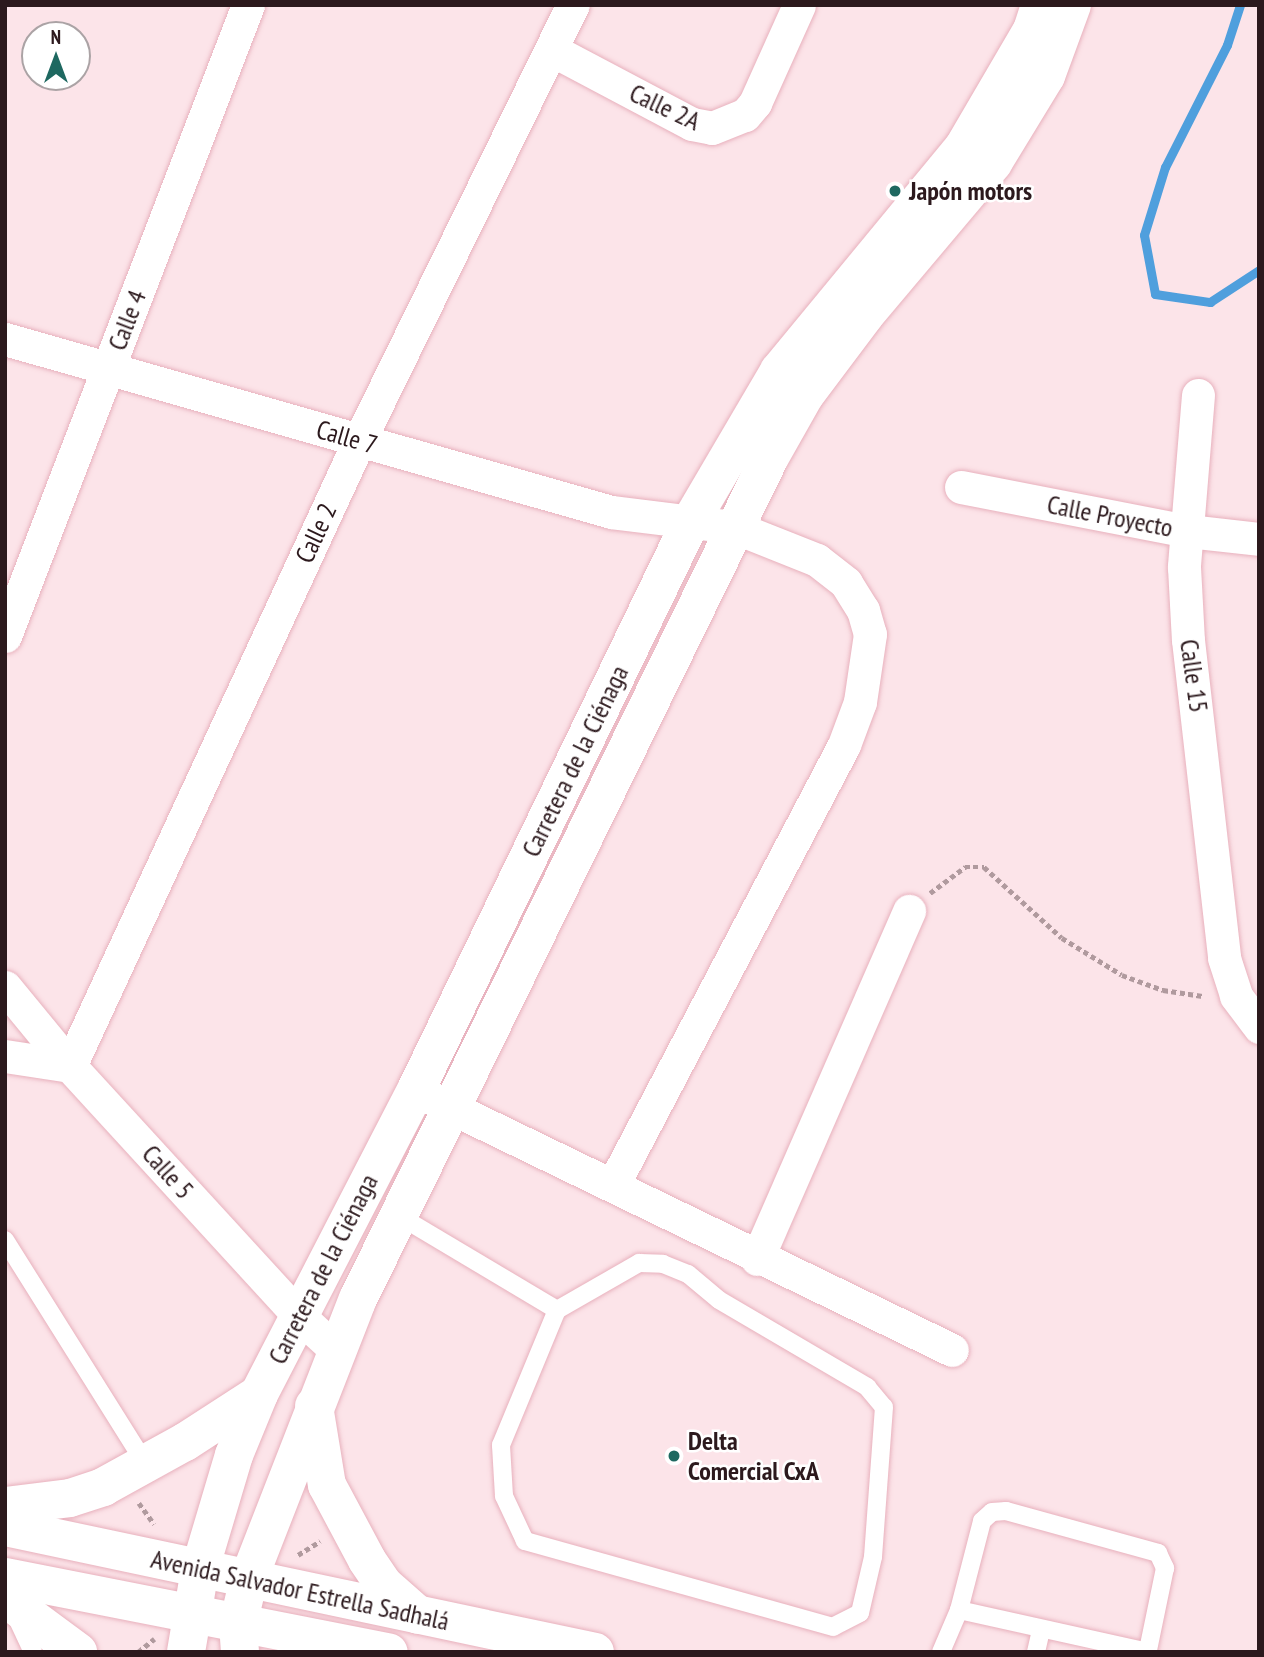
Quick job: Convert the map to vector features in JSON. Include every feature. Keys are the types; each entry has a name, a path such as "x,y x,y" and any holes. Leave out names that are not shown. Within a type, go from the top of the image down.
{"main road":[{"name":"Carretera de la Ciénaga","path":"172,1644 189,1614 234,1455 259,1394 416,1090 691,521 779,371 963,148 1032,30 1040,5"},
{"name":"Carretera de la Ciénaga","path":"239,1638 249,1578 337,1352 734,527 805,395 865,315 993,163 1046,76 1072,5"},
{"path":"5,1506 70,1498 146,1465 259,1394"},
{"path":"314,1406 327,1485 347,1525 384,1585 420,1616"},
{"name":"Avenida Salvador Estrella Sadhalá","path":"5,1527 595,1652"},
{"path":"6,1591 78,1652"},
{"name":"Avenida Salvador Estrella Sadhalá","path":"6,1591 189,1614 239,1638 389,1652"}],"street":[{"name":"Calle 4","path":"5,636 248,5"},
{"name":"Calle 2","path":"70,1066 359,441 573,5"},
{"name":"Calle 2A","path":"552,50 692,124 712,128 745,115 755,103 799,5"},
{"name":"Calle 7","path":"5,339 109,366 359,441 611,512 734,527 817,560 846,583 863,610 870,634 870,660 844,745 614,1184"},
{"name":"Calle 15","path":"1198,395 1184,567 1188,640 1224,958 1236,996 1259,1027"},
{"name":"Calle Proyecto","path":"961,488 1188,531 1259,539"},
{"path":"757,1259 920,902"},
{"name":"Calle 5","path":"5,987 70,1066 298,1315 337,1352"},
{"path":"5,1056 70,1066"},
{"path":"416,1090 614,1184 757,1259 952,1350"}],"lane":[{"path":"401,1217 557,1311"},
{"path":"5,1240 146,1465"},
{"path":"639,1263 663,1264 688,1274 719,1300 867,1387 884,1406 873,1557 860,1613 834,1627 524,1541 504,1496 501,1445 557,1311 639,1263"},
{"path":"941,1652 959,1610 982,1521 992,1512 1006,1511 1158,1553 1165,1568 1148,1651 1041,1630 959,1610"},
{"path":"6,1591 33,1652"},
{"path":"1036,1652 1041,1630"}],"path":[{"path":"920,902 965,867 984,867 1062,938 1122,975 1163,990 1236,996"},
{"path":"138,1652 172,1644"}],"waterway":[{"path":"1240,5 1227,45 1165,167 1144,235 1155,294 1210,302 1259,270"}],"place":[{"name":"Japón motors","path":"895,191"},
{"name":"Delta Comercial CxA","path":"674,1456"}]}
